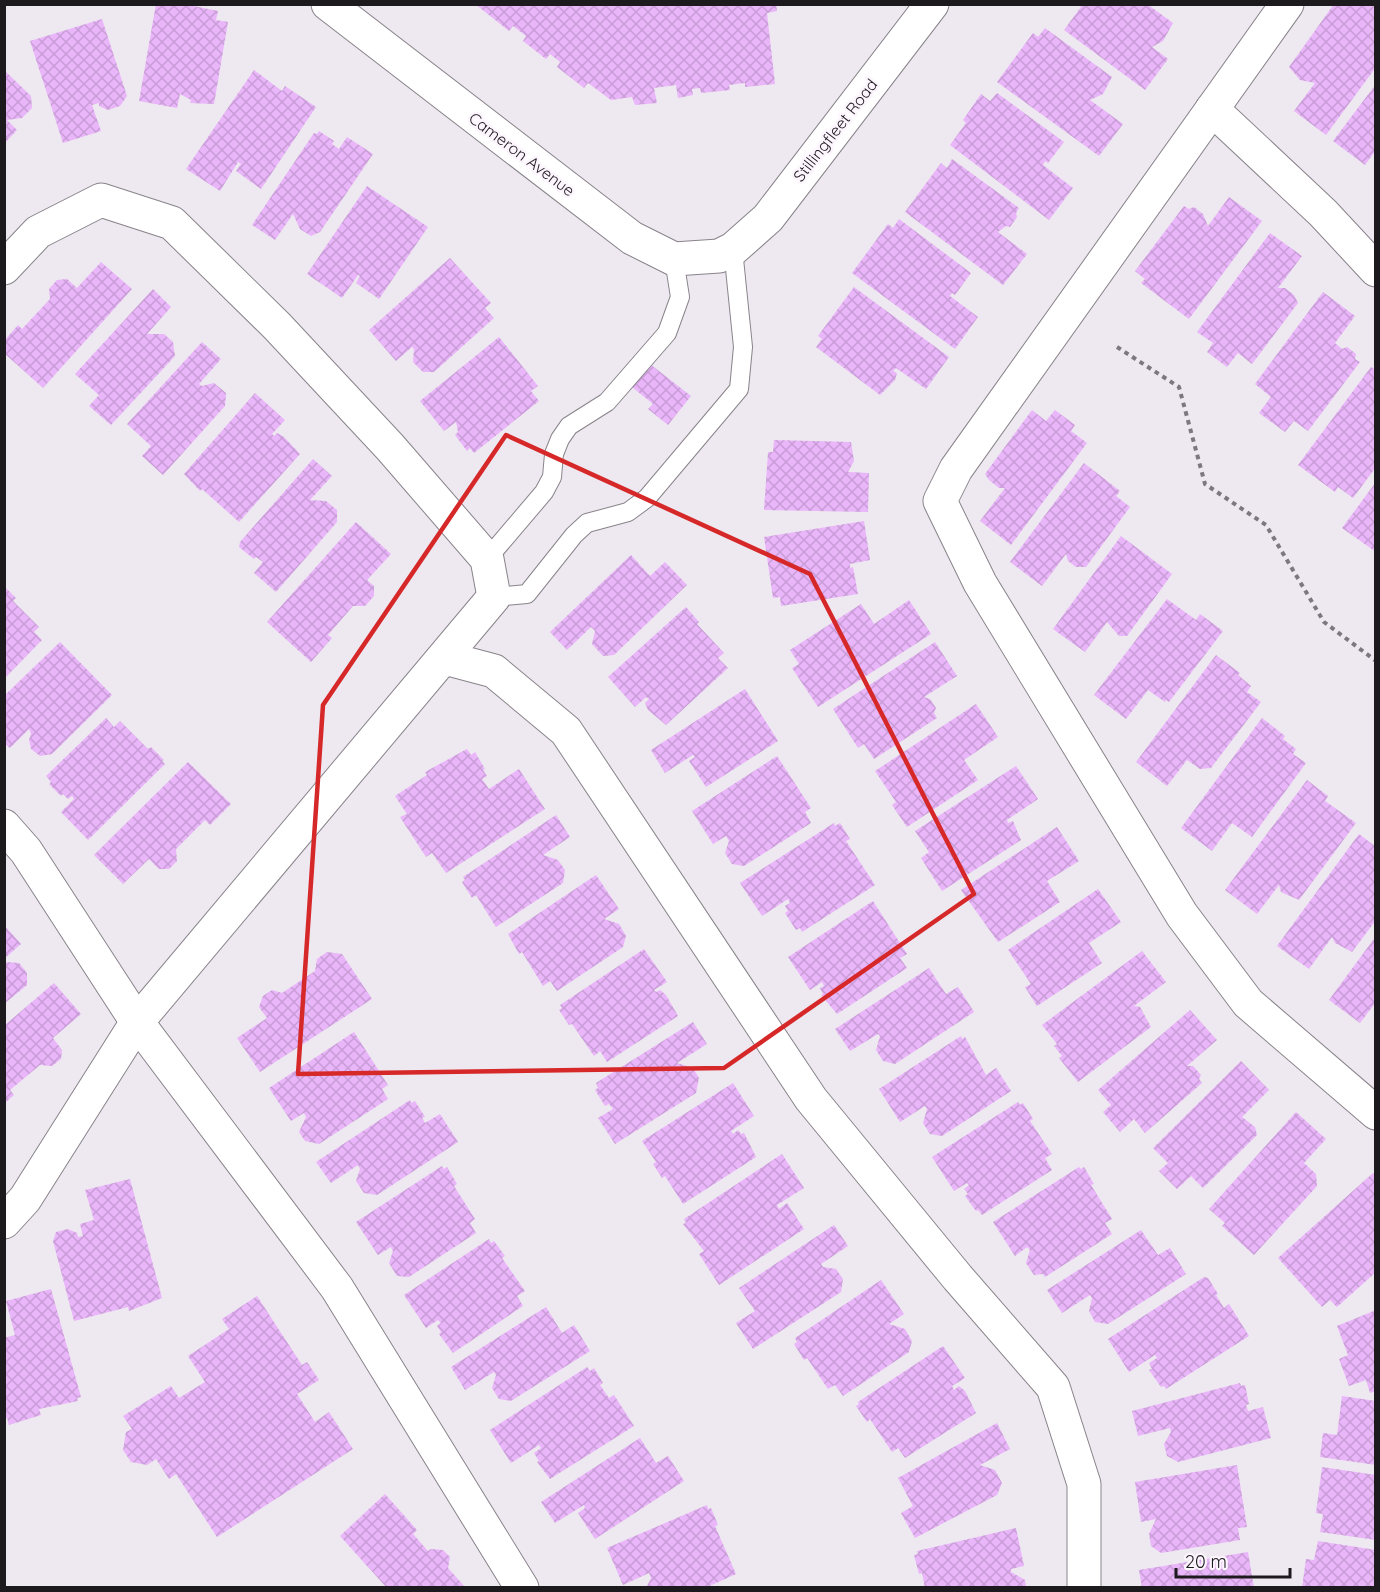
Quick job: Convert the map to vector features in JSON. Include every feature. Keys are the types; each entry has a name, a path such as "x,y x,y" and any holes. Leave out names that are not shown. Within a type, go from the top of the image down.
{"street":[{"name":"Cameron Avenue","path":"328,4 632,238 674,259"},
{"name":"Stillingfleet Road","path":"733,249 768,218 932,4"},
{"path":"1287,4 956,469 940,501 980,583 1182,915 1248,1003 1376,1113"},
{"path":"1212,109 1323,213 1376,270"},
{"path":"4,268 38,232 101,200 172,223 277,326 390,447 487,559 494,597 137,1023 25,1199 4,1222"},
{"path":"674,259 718,256 733,249"},
{"path":"445,658 494,671 566,731 811,1099 958,1278 1053,1387 1084,1484 1084,1587"},
{"path":"4,826 26,851 137,1023 337,1288 522,1587"}],"lane":[{"path":"494,597 527,594 574,535 587,523 628,512 647,498 739,389 743,348 733,249"},
{"path":"487,559 544,492 552,477 554,454 569,426 607,402 667,333 680,297 674,259"}],"path":[{"path":"1117,347 1179,387 1205,484 1266,525 1324,622 1376,661"}],"highlighted area":[{"path":"506,435 810,574 974,894 724,1068 298,1074 323,705"}],"building":[{"path":"156,4 184,4 218,11 216,20 228,22 214,104 190,103 191,100 180,94 177,108 139,101"},
{"path":"475,4 776,4 777,11 767,13 775,84 745,87 745,83 729,85 730,90 701,93 700,88 692,89 693,95 678,98 676,85 654,88 657,103 635,105 632,97 611,100 588,83 584,88 557,67 560,62 550,54 546,59 523,41 526,36 513,26 509,31"},
{"path":"1078,4 1147,4 1173,23 1163,41 1152,47 1168,59 1145,90 1064,30 1081,7"},
{"path":"1334,4 1370,4 1376,8 1376,67 1326,135 1294,111 1315,83 1300,80 1289,67"},
{"path":"102,19 127,96 120,106 108,110 99,106 99,103 92,105 101,131 63,143 30,41"},
{"path":"1045,28 1112,77 1103,94 1090,100 1123,124 1099,156 997,82 1033,33 1038,37"},
{"path":"4,70 31,96 32,108 22,118 7,120 17,130 4,144"},
{"path":"254,70 282,91 285,86 316,107 261,189 236,171 241,164 238,162 220,191 186,169"},
{"path":"1376,84 1376,150 1365,165 1333,141"},
{"path":"997,93 1064,142 1048,163 1045,161 1043,165 1073,188 1049,220 950,145 966,123 963,120 981,94 990,101"},
{"path":"319,131 334,141 332,144 339,149 347,137 373,154 320,232 311,236 300,229 293,214 275,240 252,225 314,133 317,134"},
{"path":"952,159 1019,208 1016,213 1017,217 1010,227 1006,226 998,232 1027,254 1003,285 905,212 941,163 947,168"},
{"path":"367,186 428,227 379,299 356,283 360,276 358,275 342,298 307,274"},
{"path":"1229,197 1262,221 1189,319 1141,283 1145,279 1135,271 1184,206 1189,209 1194,207 1203,214 1208,226"},
{"path":"899,219 971,273 955,295 952,293 950,296 978,317 955,349 852,273 888,224 893,228"},
{"path":"1270,233 1302,256 1278,288 1285,288 1294,295 1298,303 1252,364 1238,353 1227,367 1207,352 1213,343 1197,332"},
{"path":"450,258 491,303 485,308 494,318 434,372 423,372 413,362 414,349 412,347 396,361 369,330"},
{"path":"101,262 132,289 43,388 4,353 4,341 18,325 22,329 50,299 49,289 57,280 67,279 77,288"},
{"path":"854,287 949,357 926,389 896,368 893,371 897,373 895,380 880,395 816,347 822,339 818,336"},
{"path":"153,289 171,307 147,334 164,334 173,342 175,356 111,425 89,406 99,395 75,374"},
{"path":"1323,292 1355,316 1335,343 1342,349 1347,347 1356,354 1355,359 1360,362 1308,431 1294,421 1285,432 1259,413 1271,397 1255,384"},
{"path":"499,337 538,386 531,391 539,401 474,453 470,448 467,451 455,435 458,432 456,422 444,431 420,401"},
{"path":"202,342 221,359 199,384 202,386 214,383 226,393 225,406 163,475 142,456 151,446 127,424"},
{"path":"650,364 691,396 668,425 648,409 653,404 632,387"},
{"path":"1371,367 1376,370 1376,467 1353,498 1338,487 1335,492 1298,465"},
{"path":"255,393 285,420 272,434 274,436 277,433 284,437 300,454 239,522 202,489 200,491 184,474"},
{"path":"1032,410 1046,421 1055,410 1075,425 1071,431 1087,443 1011,545 980,521 1005,488 999,488 985,474"},
{"path":"774,440 851,442 854,461 848,472 869,473 868,512 764,510 768,452 773,452"},
{"path":"313,459 332,476 310,500 326,501 337,510 337,522 276,592 254,573 263,562 256,557 254,559 239,547 240,542"},
{"path":"1084,463 1120,491 1116,496 1130,507 1086,567 1076,567 1068,561 1066,554 1042,586 1010,562"},
{"path":"1376,482 1376,552 1342,528"},
{"path":"864,521 870,560 850,564 850,568 853,567 858,594 781,606 780,597 773,598 764,537"},
{"path":"356,522 391,554 367,580 374,586 374,596 365,606 353,606 328,635 332,638 311,662 267,622"},
{"path":"1121,536 1172,574 1127,636 1119,636 1107,622 1085,652 1053,629"},
{"path":"631,555 650,576 665,562 687,585 614,655 603,656 592,644 595,631 591,627 567,650 550,632"},
{"path":"4,586 16,598 13,601 39,627 34,632 42,640 4,679"},
{"path":"1167,599 1196,620 1200,614 1223,631 1169,702 1166,700 1165,702 1148,690 1126,719 1094,695"},
{"path":"909,600 931,634 818,707 792,668 799,664 790,650 861,604 874,624"},
{"path":"686,607 699,622 697,624 724,653 718,658 728,668 666,725 648,710 645,703 649,699 646,697 635,707 608,677"},
{"path":"60,642 112,695 52,754 40,756 31,749 29,729 10,748 4,743 4,696"},
{"path":"935,642 957,676 924,697 930,699 936,708 934,713 937,718 874,759 864,744 858,748 833,709"},
{"path":"1216,655 1240,673 1238,675 1251,686 1247,692 1261,702 1211,768 1200,769 1187,760 1167,786 1136,762"},
{"path":"745,689 778,741 706,787 689,761 695,757 693,755 665,773 651,750"},
{"path":"976,704 998,737 964,760 978,780 907,827 892,805 896,802 875,771"},
{"path":"106,718 114,727 120,721 148,749 151,747 165,764 88,840 61,812 74,799 72,796 68,799 63,794 61,796 49,784 51,782 46,776"},
{"path":"1262,718 1285,736 1283,739 1296,749 1293,754 1306,763 1252,837 1232,823 1212,851 1181,828"},
{"path":"467,749 471,755 475,752 485,769 483,770 487,776 482,779 489,789 519,769 545,809 446,873 432,853 426,857 400,817 407,814 395,796 427,775 425,772"},
{"path":"777,756 811,808 805,812 811,823 744,866 732,864 725,853 729,841 726,836 713,844 692,811"},
{"path":"188,762 231,804 210,825 205,820 176,849 177,861 169,869 159,869 149,859 123,884 94,855"},
{"path":"1016,766 1038,799 1007,820 1008,823 1013,821 1021,840 942,891 921,858 929,852 915,831"},
{"path":"1307,780 1328,796 1325,801 1356,823 1299,900 1281,892 1279,885 1257,914 1225,890"},
{"path":"556,815 570,837 543,855 558,860 565,870 563,883 496,927 476,895 472,898 462,882 465,880 463,877"},
{"path":"834,823 835,826 840,823 850,839 846,841 875,885 802,932 800,928 796,930 785,913 788,911 785,906 790,903 788,899 762,916 740,883"},
{"path":"1057,827 1079,861 1047,881 1060,902 998,942 961,890"},
{"path":"1359,834 1376,847 1376,920 1352,952 1335,943 1332,937 1309,969 1277,946"},
{"path":"596,875 619,909 604,919 619,924 626,936 623,947 557,991 550,981 543,986 522,952 519,954 508,934"},
{"path":"1098,889 1121,922 1089,943 1102,963 1037,1006 1025,987 1031,984 1008,950"},
{"path":"873,901 907,954 900,958 907,968 837,1014 821,995 823,994 820,988 824,986 822,982 810,990 788,957"},
{"path":"4,925 21,944 4,959"},
{"path":"1376,936 1376,1002 1360,1023 1329,1000"},
{"path":"644,949 667,982 654,990 656,992 660,990 666,995 678,1016 607,1062 600,1051 594,1056 572,1024 569,1025 559,1010 562,1008 560,1005"},
{"path":"1142,951 1166,982 1134,1006 1140,1007 1151,1027 1078,1082 1059,1058 1062,1056 1054,1046 1057,1044 1042,1025"},
{"path":"327,952 342,954 372,999 260,1072 237,1038 267,1018 259,1007 263,996 272,990 282,993 315,971 317,959"},
{"path":"6,962 19,963 27,973 27,985 4,1004"},
{"path":"929,968 946,994 958,987 974,1012 895,1064 883,1061 876,1050 880,1036 878,1034 850,1051 835,1029"},
{"path":"54,983 81,1014 53,1038 62,1050 61,1059 52,1066 40,1065 10,1090 14,1095 5,1103 5,1025"},
{"path":"1190,1010 1217,1040 1187,1066 1193,1066 1201,1075 1199,1079 1202,1083 1145,1133 1134,1119 1120,1132 1103,1112 1111,1105 1098,1090"},
{"path":"693,1022 707,1044 677,1063 693,1068 699,1078 696,1093 615,1144 598,1118 613,1109 609,1104 605,1106 595,1090 598,1088 596,1083"},
{"path":"354,1032 388,1085 382,1089 388,1099 319,1144 305,1141 299,1132 306,1117 304,1113 291,1121 269,1088"},
{"path":"961,1036 962,1039 965,1037 986,1075 996,1068 1011,1091 942,1136 930,1134 923,1123 927,1109 925,1106 900,1122 879,1089"},
{"path":"1241,1061 1269,1090 1242,1117 1255,1127 1257,1135 1203,1188 1191,1176 1177,1189 1159,1171 1168,1163 1153,1148"},
{"path":"733,1083 754,1116 731,1131 733,1134 738,1130 741,1134 744,1133 756,1157 683,1204 665,1176 662,1178 653,1164 656,1162 642,1141"},
{"path":"410,1100 411,1103 415,1101 425,1117 422,1118 425,1123 440,1114 458,1142 377,1195 364,1193 356,1181 360,1169 358,1165 331,1183 316,1162"},
{"path":"1018,1102 1020,1105 1023,1103 1033,1119 1030,1121 1052,1154 1045,1158 1052,1170 982,1215 978,1210 976,1211 965,1196 968,1194 964,1189 969,1185 967,1183 954,1191 932,1157"},
{"path":"1296,1112 1326,1139 1304,1163 1316,1174 1317,1186 1254,1255 1222,1226 1225,1223 1209,1209"},
{"path":"782,1154 804,1188 777,1205 779,1209 787,1203 804,1229 719,1285 699,1254 704,1251 683,1224 686,1223 684,1219"},
{"path":"442,1166 444,1169 447,1167 457,1184 454,1186 475,1219 470,1223 476,1233 409,1277 397,1276 389,1263 393,1251 391,1247 378,1255 356,1222"},
{"path":"1079,1167 1081,1169 1084,1167 1094,1184 1091,1185 1112,1219 1105,1223 1112,1234 1045,1277 1043,1274 1034,1275 1026,1263 1030,1250 1027,1247 1015,1256 993,1222"},
{"path":"1373,1173 1376,1176 1376,1272 1337,1307 1330,1300 1322,1307 1278,1258"},
{"path":"130,1179 162,1298 129,1311 128,1307 74,1321 53,1241 56,1232 68,1229 77,1233 78,1237 83,1236 80,1224 94,1220 85,1190"},
{"path":"834,1225 848,1246 821,1264 823,1267 836,1269 843,1279 841,1292 753,1349 736,1323 755,1311 739,1288"},
{"path":"1141,1230 1158,1255 1170,1248 1186,1274 1108,1324 1095,1322 1089,1311 1092,1298 1090,1295 1062,1313 1047,1290"},
{"path":"489,1239 491,1243 494,1241 505,1256 502,1258 525,1291 517,1296 523,1306 453,1353 439,1334 441,1332 437,1326 441,1323 438,1320 426,1328 404,1295"},
{"path":"1204,1277 1208,1278 1224,1308 1229,1304 1249,1336 1166,1389 1164,1386 1161,1387 1149,1370 1152,1369 1149,1363 1157,1358 1155,1355 1129,1372 1108,1339"},
{"path":"881,1280 904,1314 889,1324 905,1329 912,1341 909,1352 843,1396 835,1385 828,1389 807,1358 804,1360 794,1344 797,1342 795,1338"},
{"path":"51,1289 81,1397 77,1398 78,1401 39,1409 41,1415 9,1425 7,1418 4,1418 4,1338 15,1335 6,1301"},
{"path":"257,1296 302,1365 307,1362 319,1380 297,1394 315,1422 329,1412 353,1449 217,1537 176,1474 169,1479 156,1459 147,1465 131,1462 123,1450 126,1432 132,1429 123,1416 171,1386 179,1398 205,1382 188,1356 229,1329 222,1319"},
{"path":"546,1307 562,1333 574,1325 590,1351 511,1401 499,1399 492,1388 496,1375 494,1372 465,1390 451,1367"},
{"path":"1376,1310 1376,1391 1370,1393 1366,1380 1349,1386 1339,1359 1348,1355 1337,1326"},
{"path":"943,1346 965,1378 952,1386 954,1390 959,1386 965,1391 976,1413 905,1458 898,1448 892,1452 870,1419 867,1422 856,1406 858,1402"},
{"path":"587,1367 590,1371 594,1368 603,1383 600,1385 609,1398 614,1395 634,1426 550,1479 537,1462 539,1461 534,1453 541,1448 539,1445 511,1463 490,1430"},
{"path":"1240,1383 1241,1386 1245,1385 1248,1411 1263,1407 1271,1438 1178,1462 1167,1456 1164,1444 1171,1432 1170,1428 1138,1436 1132,1411"},
{"path":"1342,1396 1376,1401 1376,1465 1320,1457 1323,1433 1337,1435"},
{"path":"997,1423 1010,1449 980,1465 995,1470 1002,1483 997,1495 915,1538 901,1513 913,1506 898,1478"},
{"path":"640,1438 656,1463 668,1456 684,1481 595,1539 578,1513 585,1508 584,1505 555,1523 541,1502"},
{"path":"1237,1465 1247,1527 1238,1528 1240,1540 1161,1553 1151,1546 1149,1534 1156,1519 1141,1522 1135,1482"},
{"path":"1322,1467 1376,1475 1376,1540 1320,1532 1323,1514 1316,1513"},
{"path":"385,1494 417,1530 413,1534 428,1551 443,1550 450,1557 448,1568 466,1588 387,1588 340,1536"},
{"path":"707,1505 708,1509 711,1508 718,1525 715,1526 736,1574 705,1588 646,1588 651,1578 649,1573 623,1585 607,1548"},
{"path":"1016,1528 1024,1566 1011,1569 1011,1572 1025,1580 1026,1588 925,1588 922,1573 919,1574 914,1555 918,1554 917,1551"},
{"path":"1318,1541 1376,1550 1376,1588 1302,1588 1306,1559 1314,1560"},
{"path":"1248,1552 1254,1588 1142,1588 1139,1570"}]}
